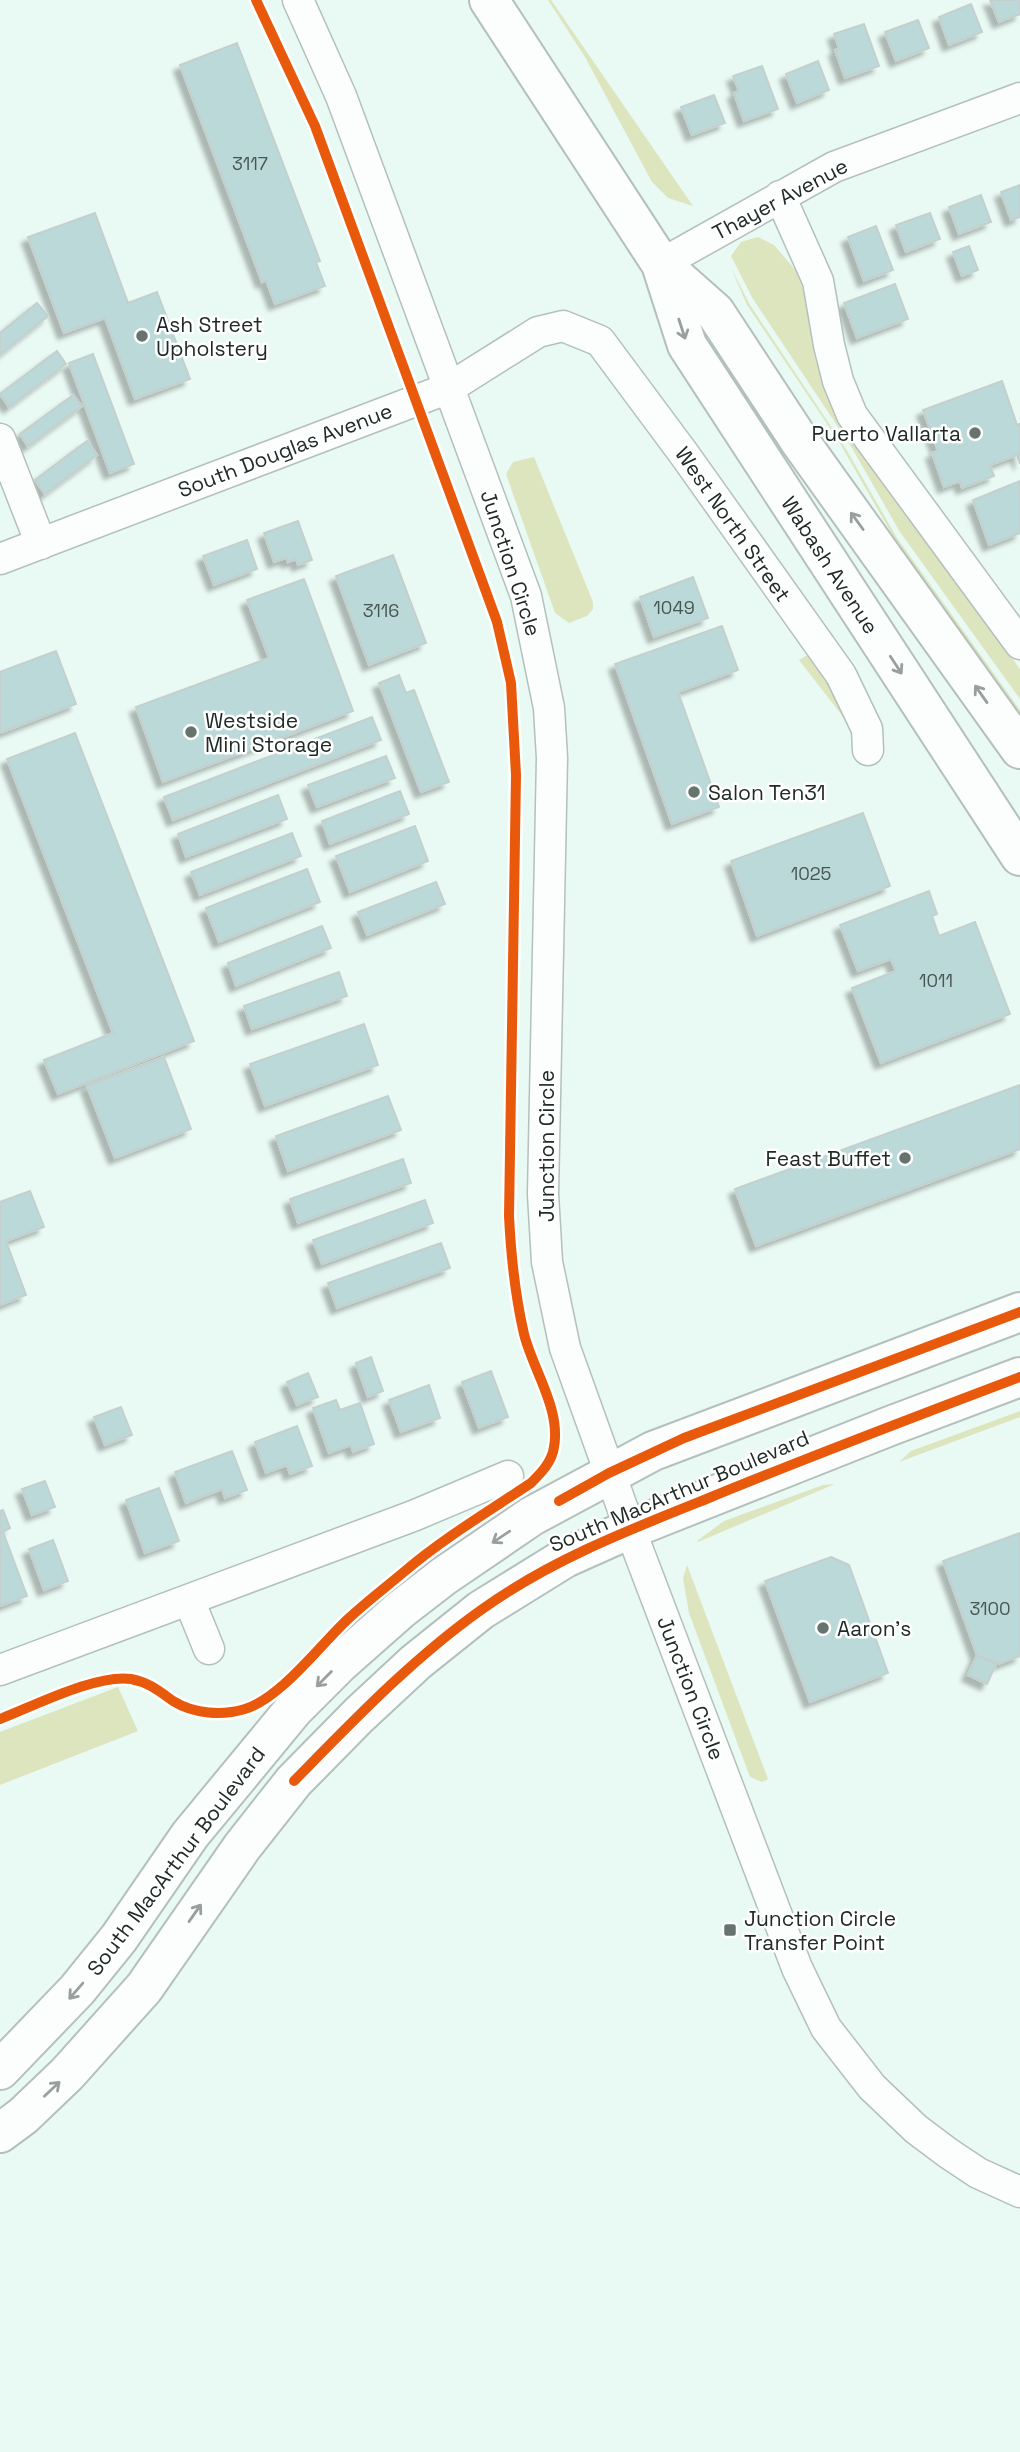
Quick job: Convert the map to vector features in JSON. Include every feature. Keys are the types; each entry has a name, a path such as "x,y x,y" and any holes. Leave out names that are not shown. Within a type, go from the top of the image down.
{"main road":[{"name":"Wabash Avenue","path":"489,0 661,264 715,312 801,443 1020,749"},
{"name":"Wabash Avenue","path":"661,264 687,345 1020,856"},
{"name":"South MacArthur Boulevard","path":"0,2070 77,1990 119,1938 190,1835 294,1709 340,1663 400,1610 444,1576 532,1516 609,1473 684,1438 1020,1312"},
{"name":"South MacArthur Boulevard","path":"0,2133 23,2116 67,2074 144,1987 242,1847 294,1782 359,1715 416,1662 481,1610 565,1558 630,1529 1020,1377"}],"street":[{"name":"Junction Circle","path":"298,0 341,96 526,597 549,708 552,758 543,1194 547,1262 565,1348 609,1473 797,1968 826,2028 872,2087 916,2129 978,2172 1020,2192"},
{"name":"Thayer Avenue","path":"661,264 834,167 1020,98"},
{"path":"780,196 818,281 828,345 838,381 852,415 1020,644"},
{"name":"South Douglas Avenue","path":"0,559 449,388 538,332 563,326"},
{"name":"West North Street","path":"563,326 600,341 684,454 841,675 867,729 868,750"},
{"path":"0,439 41,544"},
{"path":"0,1670 412,1517 508,1476"},
{"path":"189,1600 209,1649"}],"green space":[{"path":"548,0 551,0 693,206 668,198 652,182 585,57"},
{"path":"758,237 774,245 797,272 804,292 821,378 846,432 1020,669 1020,699 900,532 852,448 753,299 731,256 741,242"},
{"path":"731,268 750,305 846,449 897,538 1020,710 1020,720 909,564 838,440 747,305"},
{"path":"534,457 593,602 593,609 587,616 569,623 555,613 506,474 513,462"},
{"path":"806,656 819,660 847,722 799,660"},
{"path":"1020,1411 1020,1417 899,1462 911,1451"},
{"path":"835,1484 697,1541 724,1521 823,1485"},
{"path":"687,1565 768,1779 762,1782 750,1777 689,1613 683,1578"},
{"path":"118,1687 138,1731 0,1785 0,1732"}],"building":[{"path":"990,0 1020,0 1020,14 999,22"},
{"path":"971,4 982,32 949,45 939,17"},
{"path":"918,20 929,48 896,61 885,32"},
{"path":"864,24 879,66 845,78 835,50 839,49 834,34"},
{"path":"237,43 320,261 316,262 325,286 275,304 266,280 262,282 180,65"},
{"path":"818,61 829,90 797,103 786,74"},
{"path":"762,66 778,109 744,121 734,93 739,91 733,76"},
{"path":"714,95 725,123 692,135 681,107"},
{"path":"1020,185 1020,217 1011,220 1001,192"},
{"path":"981,195 991,222 959,234 949,207"},
{"path":"95,213 128,303 157,292 190,379 135,399 105,318 64,333 28,237"},
{"path":"930,213 940,239 906,252 896,225"},
{"path":"876,226 893,270 864,281 848,237"},
{"path":"969,246 978,270 962,276 953,252"},
{"path":"895,284 908,319 857,338 844,303"},
{"path":"37,303 48,316 0,355 0,333"},
{"path":"57,351 66,364 9,407 0,394"},
{"path":"93,354 134,464 110,473 69,363"},
{"path":"1002,381 1017,425 1020,424 1020,464 1017,455 990,465 994,476 962,488 960,481 944,487 932,453 938,451 923,410"},
{"path":"73,395 82,406 28,446 20,434"},
{"path":"87,441 97,455 45,494 35,480"},
{"path":"1020,481 1020,533 989,545 973,500"},
{"path":"298,521 312,560 298,565 296,559 288,562 286,558 274,562 264,533"},
{"path":"247,540 257,569 214,585 203,556"},
{"path":"393,555 426,643 369,665 336,576"},
{"path":"693,577 708,618 654,637 640,597"},
{"path":"304,579 353,711 163,782 136,707 269,658 247,600"},
{"path":"722,626 738,670 678,692 719,807 672,824 615,664"},
{"path":"56,651 76,704 0,733 0,672"},
{"path":"399,675 406,693 414,690 449,782 421,792 379,683"},
{"path":"372,717 381,740 173,820 164,797"},
{"path":"75,733 194,1041 58,1094 44,1060 113,1033 7,759"},
{"path":"386,756 395,778 317,807 308,785"},
{"path":"400,791 409,814 330,844 322,821"},
{"path":"278,795 287,819 186,857 178,834"},
{"path":"863,813 890,886 757,936 731,861"},
{"path":"415,826 428,861 350,892 336,856"},
{"path":"292,833 301,856 200,895 191,872"},
{"path":"307,869 320,902 219,942 206,908"},
{"path":"436,882 445,904 367,935 358,912"},
{"path":"929,891 937,914 932,916 939,936 975,922 1010,1014 881,1063 852,988 896,971 891,959 858,971 840,925"},
{"path":"322,926 331,948 236,986 228,963"},
{"path":"339,972 347,996 252,1029 244,1006"},
{"path":"364,1024 378,1065 265,1106 250,1064"},
{"path":"164,1057 191,1129 115,1158 87,1086"},
{"path":"1020,1085 1020,1149 756,1246 735,1189"},
{"path":"388,1096 401,1130 288,1171 276,1136"},
{"path":"403,1159 411,1183 298,1223 290,1199"},
{"path":"30,1191 44,1227 6,1241 26,1295 0,1305 0,1202"},
{"path":"425,1200 433,1223 322,1264 313,1240"},
{"path":"441,1243 450,1268 337,1308 328,1283"},
{"path":"371,1357 383,1391 368,1397 356,1363"},
{"path":"491,1371 508,1417 479,1428 462,1382"},
{"path":"308,1373 318,1397 297,1405 287,1382"},
{"path":"429,1385 440,1418 401,1432 389,1400"},
{"path":"336,1400 340,1410 360,1403 374,1444 353,1452 351,1445 329,1453 313,1408"},
{"path":"121,1407 132,1435 105,1445 94,1417"},
{"path":"297,1426 312,1466 290,1474 287,1465 266,1473 255,1442"},
{"path":"232,1451 247,1490 225,1498 222,1489 186,1503 175,1472"},
{"path":"45,1481 55,1507 32,1515 22,1489"},
{"path":"159,1488 179,1541 145,1553 126,1500"},
{"path":"3,1510 10,1528 3,1532 27,1596 0,1606 0,1511"},
{"path":"1020,1533 1020,1656 998,1664 977,1655 943,1561"},
{"path":"53,1540 68,1581 44,1590 29,1549"},
{"path":"831,1557 849,1565 888,1673 810,1702 765,1581"},
{"path":"977,1655 996,1664 987,1684 968,1675"}],"cycle path":[{"path":"0,1719 83,1686 117,1679 143,1682 173,1701 199,1711 227,1713 259,1703 286,1683 355,1613 420,1559 531,1483 548,1462 554,1447 554,1418 528,1348 521,1319 509,1216 516,775 511,683 497,622 315,126 256,0"},
{"path":"559,1501 609,1473 684,1438 1020,1312"},
{"path":"294,1781 384,1691 431,1649 481,1610 534,1576 646,1523 1020,1377"}],"place":[{"name":"Ash Street Upholstery","path":"142,336"},
{"name":"Puerto Vallarta","path":"975,433"},
{"name":"Westside Mini Storage","path":"191,732"},
{"name":"Salon Ten31","path":"694,792"},
{"name":"Feast Buffet","path":"905,1158"},
{"name":"Aaron's","path":"823,1628"},
{"name":"Junction Circle Transfer Point","path":"730,1930"}]}
